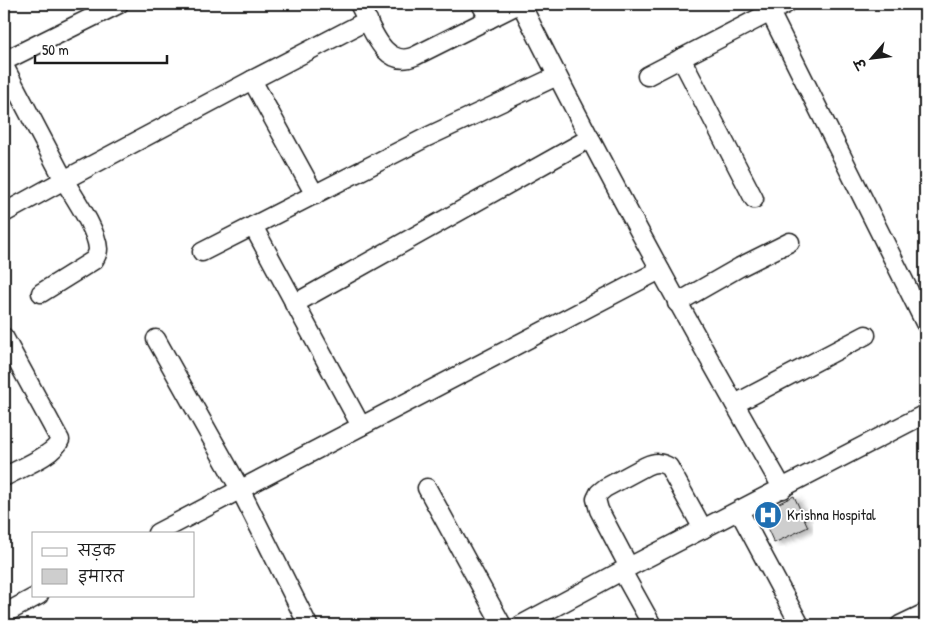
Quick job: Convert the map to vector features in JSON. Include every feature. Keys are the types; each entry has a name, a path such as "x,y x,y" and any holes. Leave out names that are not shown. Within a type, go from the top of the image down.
{"street":[{"path":"4,61 119,4"},
{"path":"359,4 387,54 400,60 415,56 485,11 520,4 677,303 783,489"},
{"path":"647,76 768,8 786,4"},
{"path":"768,8 925,323"},
{"path":"4,213 368,20"},
{"path":"681,58 754,199"},
{"path":"4,66 64,180 88,221 96,240 98,254 88,266 42,293"},
{"path":"202,252 426,137 557,76"},
{"path":"252,80 315,195"},
{"path":"294,304 590,138"},
{"path":"254,226 294,304 361,426"},
{"path":"677,303 740,267 790,242"},
{"path":"159,532 660,270"},
{"path":"735,404 866,335"},
{"path":"4,337 60,440 58,445 48,454 4,477"},
{"path":"156,339 240,489 304,624"},
{"path":"522,625 625,569 923,419"},
{"path":"652,625 599,510 596,499 599,493 653,462 662,463 669,467 703,529"},
{"path":"427,488 502,625"},
{"path":"739,511 800,625"},
{"path":"4,614 37,596"},
{"path":"900,625 925,612"}],"building":[{"path":"794,496 808,527 774,543 760,512"}],"place":[{"name":"Krishna Hospital","path":"768,515"}]}
